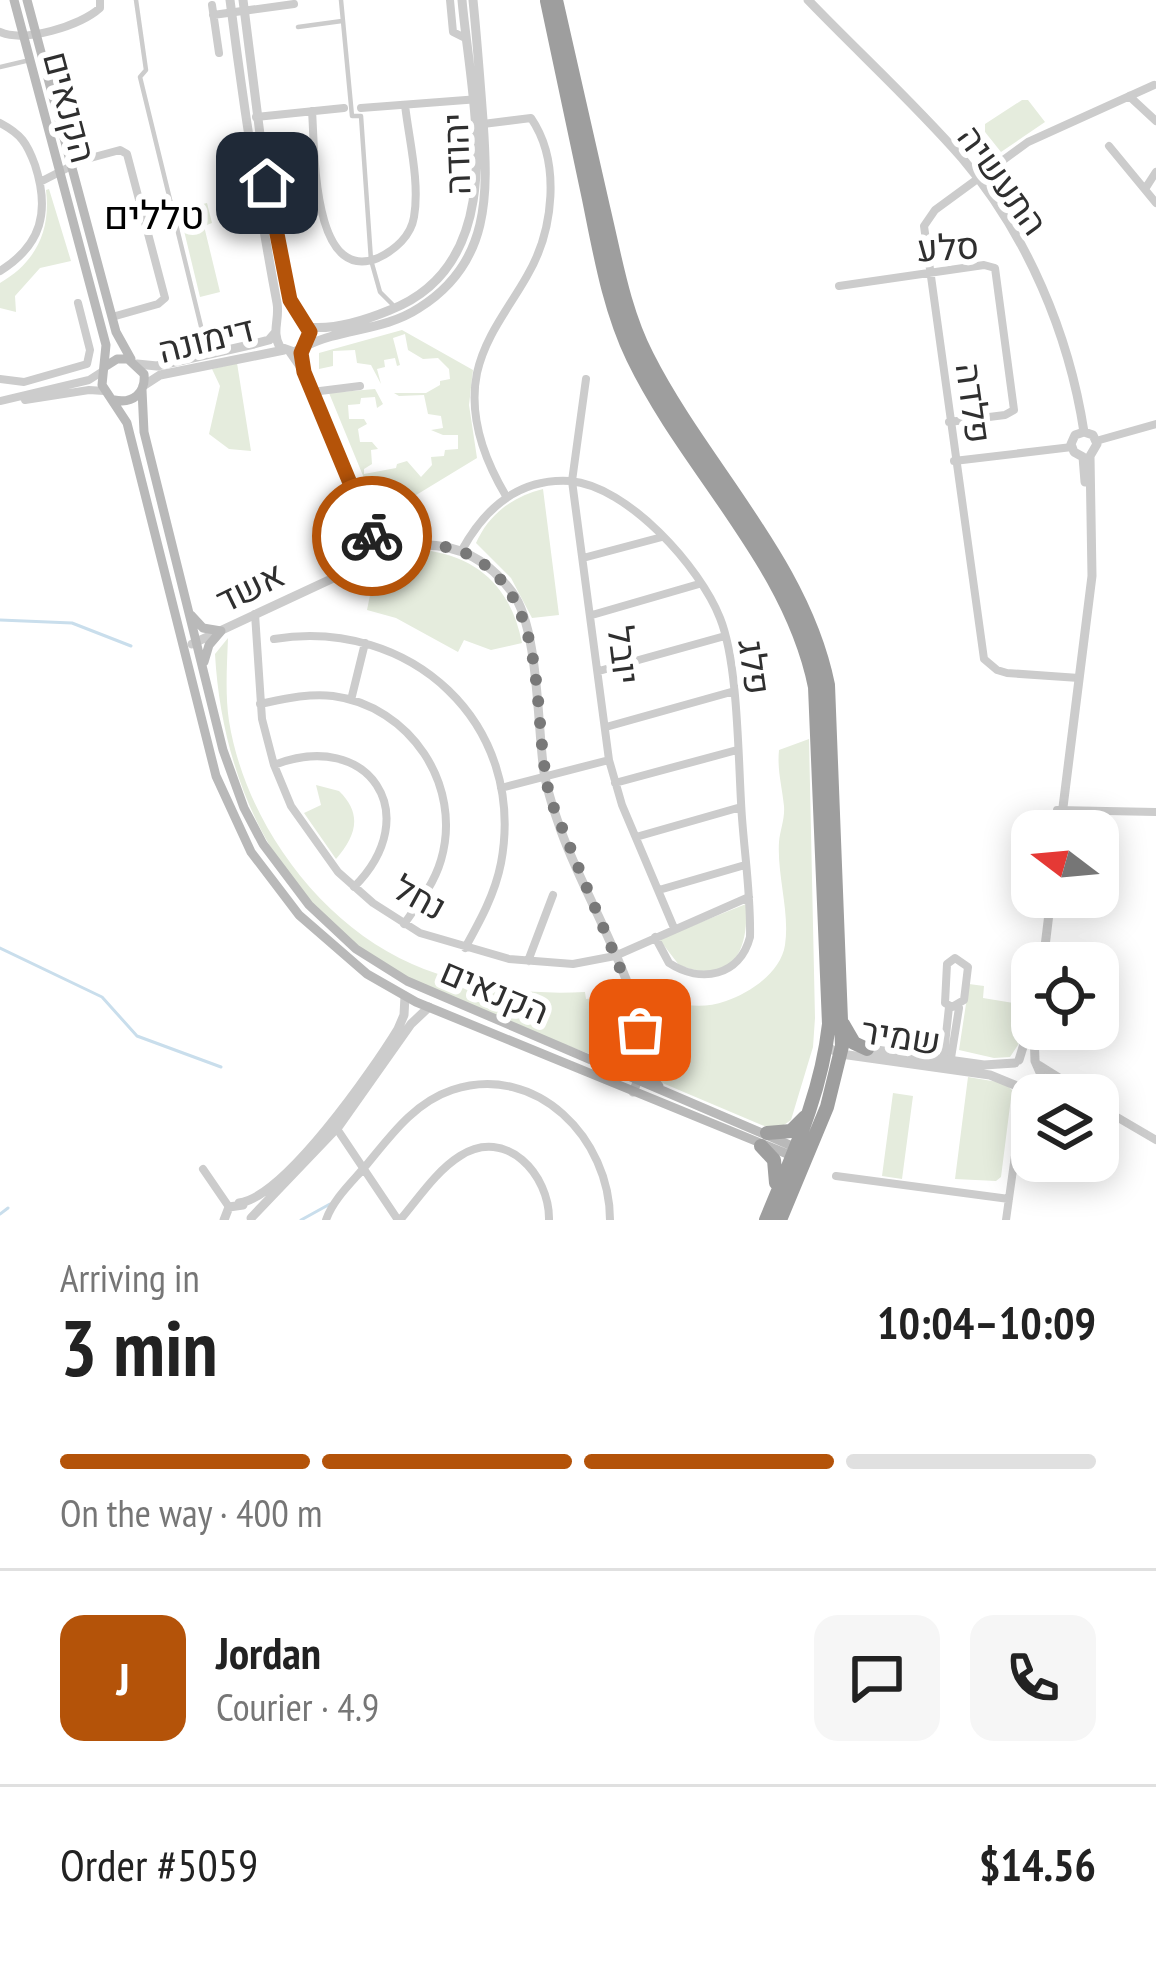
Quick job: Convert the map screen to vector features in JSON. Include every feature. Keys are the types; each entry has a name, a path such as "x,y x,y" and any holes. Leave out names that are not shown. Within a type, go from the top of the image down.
{"highway":[{"path":"547,0 606,281 623,335 657,401 775,584 807,654 819,728 830,1024 847,1051"},
{"path":"556,0 630,317 668,394 786,577 820,650 832,727 847,1051 790,1131 764,1140 777,1170 774,1202"},
{"path":"766,1220 843,1064 848,1036 842,1016"},
{"path":"780,1220 814,1103"}],"main road":[{"name":"הקנאים","path":"14,0 106,345 104,369"},
{"name":"הקנאים","path":"27,0 112,317 123,350 134,362"},
{"path":"117,358 134,362 144,377 142,388 127,401 108,395 104,369 117,358"},
{"name":"הקנאים","path":"142,388 144,432 229,772 253,827 286,878 325,921 406,981 665,1091 764,1140"},
{"name":"הקנאים","path":"108,395 127,423 216,776 251,852 286,901 367,974 405,996 633,1092 799,1154"},
{"path":"189,613 203,628 221,631"},
{"path":"204,671 208,645 221,631"},
{"path":"615,1070 634,1067 644,1058 653,1081 665,1091"}],"street":[{"path":"0,32 23,35 87,18 100,8 100,0"},
{"path":"136,0 146,70 140,76 208,355"},
{"path":"341,0 352,116 361,116 371,260 380,292 397,308"},
{"path":"451,0 453,32 465,38"},
{"name":"יהודה","path":"304,348 401,318 429,302 474,244 485,211 488,176 462,0"},
{"name":"יהודה","path":"304,322 324,328 397,308 436,280 456,254 468,230 476,186 473,0"},
{"name":"התעשיה","path":"808,0 977,178 1008,224 1049,304 1072,370 1084,432"},
{"path":"219,53 213,10 293,4"},
{"path":"244,5 287,288 310,337 304,348 304,372"},
{"path":"231,6 246,126 278,305 276,329 304,372 380,554"},
{"path":"298,27 342,21"},
{"path":"0,67 30,60"},
{"path":"977,178 1048,130 1154,85"},
{"path":"1129,96 1156,121"},
{"path":"361,109 476,99"},
{"path":"312,110 326,230 343,254 356,261 371,260 400,244 413,224 415,199 405,105"},
{"path":"246,126 258,116 344,108"},
{"path":"483,124 531,118 546,145 551,174 547,214 530,271 484,347 476,379 485,462 506,496"},
{"path":"0,123 24,139 40,182 42,225 24,253 0,271"},
{"path":"1109,146 1156,203"},
{"path":"40,182 120,150 127,154 165,298 112,317"},
{"path":"1145,189 1156,172"},
{"name":"פלדה","path":"977,178 926,220 923,234 984,658 1006,673 1077,677"},
{"name":"סלע","path":"839,286 984,266 997,272 1014,410 949,422"},
{"path":"0,379 24,382 87,364 90,350 78,303"},
{"path":"276,329 287,317 304,322"},
{"name":"דימונה","path":"134,362 157,366 264,342 276,329"},
{"path":"287,351 304,348"},
{"name":"דימונה","path":"142,388 160,374 287,351"},
{"path":"0,401 88,380 104,369"},
{"name":"יובל","path":"586,379 572,482 609,760 674,928"},
{"path":"312,392 360,386"},
{"path":"0,401 108,395"},
{"path":"1059,810 1093,550 1086,456 1096,441 1156,424"},
{"path":"1072,447 1073,438 1084,432 1096,441"},
{"path":"954,461 1072,447 1086,456"},
{"path":"572,482 545,482 506,496 484,516 462,550 494,572 522,612 544,777 560,830 615,956 640,1030 644,1058 633,1092"},
{"name":"פלג","path":"572,482 591,485 626,502 662,537 699,584 725,636 749,898 748,948 724,971 703,975 677,968 663,955 655,937"},
{"path":"583,558 662,537"},
{"name":"אשד","path":"183,647 380,554 416,544 462,550"},
{"path":"592,615 699,584"},
{"name":"נחל","path":"255,614 260,704 274,765 303,827 353,887 404,924 465,948 528,962 573,964 615,956 749,898"},
{"path":"274,639 318,636 365,643 406,658 461,703 484,738 501,788 501,861 490,898 465,948"},
{"path":"599,671 725,636"},
{"path":"351,700 365,643"},
{"path":"606,727 732,692"},
{"path":"260,704 319,695 351,700 378,710 410,735 431,763 445,804 441,861 404,924"},
{"path":"615,784 737,750"},
{"path":"274,765 303,755 329,754 356,765 375,783 386,808 386,836 376,862 353,887"},
{"path":"501,788 609,760"},
{"path":"636,837 741,807"},
{"path":"1119,811 1156,812"},
{"path":"658,890 745,865"},
{"path":"528,962 553,895"},
{"path":"955,958 968,967 946,1065 948,1006 943,1001 947,964 955,958"},
{"path":"224,1220 234,1205 252,1200 278,1179 352,1097 401,1025 405,996"},
{"path":"948,1006 961,1005"},
{"path":"251,1219 337,1129 411,1024 429,1007"},
{"path":"1011,1077 1021,1050"},
{"path":"1036,1050 1041,1074"},
{"name":"שמיר","path":"847,1051 946,1065 1011,1084"},
{"path":"1017,1061 1037,1063 1054,1074"},
{"name":"שמיר","path":"946,1065 998,1067 1017,1061"},
{"path":"326,1220 333,1204 423,1104 452,1090 481,1084 539,1096 565,1113 586,1136 601,1166 610,1220"},
{"path":"1119,1118 1156,1140"},
{"path":"337,1129 399,1220 458,1157 487,1147 515,1154 536,1173 549,1207 548,1220"},
{"path":"203,1169 234,1205 248,1208 251,1219"},
{"path":"836,1176 1009,1199"},
{"path":"1006,1220 1011,1182"}],"green space":[{"path":"1028,100 1045,122 1001,152 985,132 985,124"},
{"path":"49,189 71,261 40,268 15,296 16,312 0,308 0,283 32,255 43,232"},
{"path":"207,203 212,223 204,226 220,292 200,297 179,210"},
{"path":"402,330 473,370 469,405 477,458 380,517 329,393 375,389 383,404 377,408 375,397 348,405 349,419 364,419 367,424 358,429 360,442 372,442 378,449 371,450 372,464 364,474 407,461 421,477 432,465 431,457 458,449 458,435 431,430 443,428 441,416 428,414 424,395 394,393 426,393 450,379 449,369 438,358 423,359 408,350 405,334 393,338 400,365 395,358 384,360 385,367 377,369 381,384 371,365 357,363 355,350 333,351 333,366 319,369 319,353"},
{"path":"237,363 251,451 229,449 209,434 220,386 212,369"},
{"path":"543,489 559,615 532,618 511,578 476,543 503,508"},
{"path":"431,551 466,562 492,581 511,608 522,643 491,650 464,640 458,652 396,618 367,610 376,566"},
{"path":"228,638 228,711 238,758 269,831 317,895 378,946 454,979 497,988 585,992 586,999 622,995 636,1039 631,1060 623,1064 604,1060 443,995 392,969 317,910 263,834 244,792 220,701 215,654"},
{"path":"809,739 813,1047 791,1120 769,1128 653,1079 642,991 647,988 685,1005 715,1004 754,987 777,964 786,932 779,855 784,811 779,750"},
{"path":"316,785 339,791 354,817 352,833 336,859 304,813 321,805"},
{"path":"746,904 740,950 724,968 697,970 679,965 659,939"},
{"path":"969,984 984,986 983,998 1011,1003 1011,1050 1015,1050 1010,1057 959,1050"},
{"path":"968,1077 1004,1083 1011,1089 1011,1098 1001,1177 996,1181 955,1179"},
{"path":"893,1093 913,1096 902,1179 882,1176"}],"waterway":[{"path":"0,620 72,623 131,646"},
{"path":"0,948 102,997 137,1036 221,1067"},
{"path":"301,1220 330,1204"},
{"path":"0,1214 8,1208"}],"way so far":[{"path":"372,536 380,554 416,544 462,550 494,572 519,603 528,634 544,777 560,830 622,973 640,1030"}],"district":[{"name":"טללים","path":"154,215"}],"route":[{"path":"267,183 290,300 310,332 301,362 372,536"}]}
